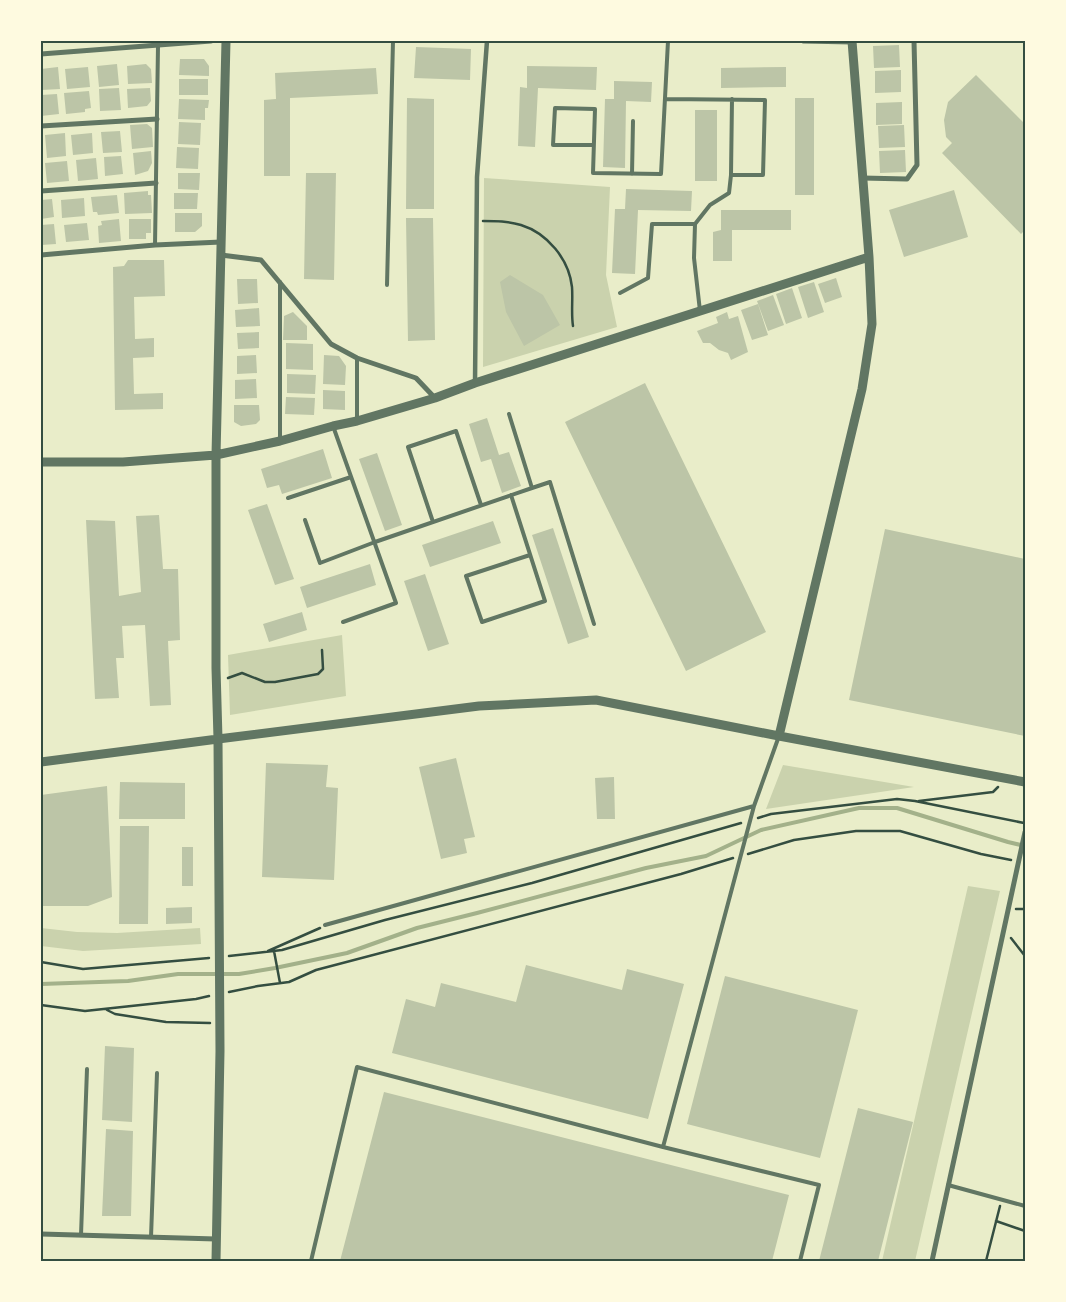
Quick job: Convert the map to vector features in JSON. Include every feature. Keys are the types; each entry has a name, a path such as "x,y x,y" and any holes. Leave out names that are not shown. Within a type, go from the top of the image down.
{"street":[{"path":"41,54 158,43 211,41"},
{"path":"216,1261 220,1023 216,455 226,41"},
{"path":"475,383 477,177 487,41"},
{"path":"779,736 862,389 872,324 870,258 852,42 802,41"},
{"path":"862,178 907,179 917,164 914,41"},
{"path":"41,126 157,119"},
{"path":"41,191 156,183"},
{"path":"41,255 155,245 220,242"},
{"path":"221,255 261,260 331,344 356,358 416,378 435,398"},
{"path":"41,462 123,462 216,455 280,441 435,398 475,383 870,258"},
{"path":"41,762 479,706 596,700 1025,782"},
{"path":"932,1261 1025,832"},
{"path":"41,1234 216,1239"}],"lane":[{"path":"387,285 393,41"},
{"path":"594,145 553,145 555,108 595,109 594,145 592,173 661,174 668,41"},
{"path":"155,245 158,43"},
{"path":"665,99 765,100 763,175 730,174"},
{"path":"700,312 694,258 695,224 710,205 730,193 732,99"},
{"path":"632,174 633,121"},
{"path":"620,293 648,278 652,224 695,224"},
{"path":"280,282 280,441"},
{"path":"356,358 357,421"},
{"path":"509,414 532,488"},
{"path":"333,426 396,603 343,622"},
{"path":"433,522 408,447 456,431 481,505"},
{"path":"288,498 351,477"},
{"path":"305,520 320,563 374,542 550,482 594,624"},
{"path":"511,495 545,602 482,622 466,576 530,555"},
{"path":"664,1148 754,806 779,736"},
{"path":"325,925 754,806"},
{"path":"311,1261 357,1067 664,1148 819,1185 800,1261"},
{"path":"81,1235 87,1069"},
{"path":"151,1237 157,1073"},
{"path":"948,1185 1025,1206"}],"path":[{"path":"476,221 504,221 522,225 540,235 554,247 566,265 572,286 572,326"},
{"path":"228,678 242,673 265,682 275,682 318,674 323,669 322,650"},
{"path":"915,801 993,792 1004,778"},
{"path":"753,819 771,814 897,799 1025,824"},
{"path":"229,956 282,950 385,920 532,883 744,822"},
{"path":"747,854 794,840 856,831 900,831 981,854 1016,861"},
{"path":"221,994 289,982 316,970 662,879 737,857"},
{"path":"264,952 325,925"},
{"path":"1004,929 1025,956"},
{"path":"274,951 280,983"},
{"path":"41,962 83,969 211,958"},
{"path":"41,1005 85,1011 213,996"},
{"path":"106,1009 115,1014 166,1022 220,1023"},
{"path":"986,1261 1002,1200"},
{"path":"996,1221 1025,1231"}],"green space":[{"path":"484,178 610,187 606,275 617,327 483,367"},
{"path":"342,635 346,696 230,715 228,655"},
{"path":"783,765 914,787 766,809"},
{"path":"968,886 1000,891 915,1261 882,1261"},
{"path":"41,928 77,932 117,933 200,928 201,944 83,951 41,946"}],"building":[{"path":"899,45 900,67 874,68 873,46"},
{"path":"416,47 471,49 470,80 414,78"},
{"path":"180,59 204,59 209,66 209,76 179,75"},
{"path":"117,64 119,85 99,87 97,66"},
{"path":"146,64 151,69 152,83 128,84 127,66"},
{"path":"527,66 597,67 596,90 538,88 535,147 518,146 520,87 527,88"},
{"path":"58,67 60,89 41,90 41,69"},
{"path":"88,67 90,87 67,89 65,69"},
{"path":"786,67 786,87 721,88 721,68"},
{"path":"376,68 378,94 290,98 290,176 264,176 264,100 276,99 275,73"},
{"path":"901,70 901,92 875,93 875,71"},
{"path":"976,75 1025,124 1025,230 1021,234 942,153 952,143 946,137 944,120 948,102"},
{"path":"179,79 208,79 208,95 179,95"},
{"path":"614,81 652,82 651,102 626,101 625,168 603,167 605,99 614,99"},
{"path":"119,88 121,110 100,111 99,89"},
{"path":"150,88 151,101 147,106 128,108 127,89"},
{"path":"89,91 91,108 85,109 85,112 66,114 64,93"},
{"path":"57,94 59,114 41,116 41,95"},
{"path":"407,98 434,99 434,209 406,209"},
{"path":"795,98 814,98 814,195 795,195"},
{"path":"179,99 209,100 208,108 205,108 205,120 178,119"},
{"path":"902,102 902,124 876,125 876,103"},
{"path":"695,110 717,110 717,181 695,181"},
{"path":"179,122 201,123 200,145 178,144"},
{"path":"147,124 152,128 153,147 132,149 130,125"},
{"path":"904,125 905,147 879,148 878,126"},
{"path":"120,131 122,152 103,153 101,132"},
{"path":"65,133 66,156 47,158 45,135"},
{"path":"92,133 93,153 73,155 71,135"},
{"path":"177,147 199,148 198,169 176,168"},
{"path":"905,150 906,172 880,173 879,151"},
{"path":"151,151 152,163 148,171 135,175 133,153"},
{"path":"121,156 123,174 105,176 104,157"},
{"path":"96,158 98,179 78,181 76,160"},
{"path":"67,161 69,181 47,183 45,163"},
{"path":"178,173 200,173 199,190 178,189"},
{"path":"306,173 336,173 334,280 304,279"},
{"path":"626,189 692,191 691,211 638,210 635,274 612,273 615,209 625,209"},
{"path":"954,190 968,237 904,257 889,210"},
{"path":"148,191 148,195 151,195 152,213 125,214 124,193"},
{"path":"174,193 198,193 197,209 174,209"},
{"path":"117,195 119,213 98,215 97,212 93,212 91,197"},
{"path":"84,198 85,216 62,218 61,200"},
{"path":"52,199 54,217 41,219 41,200"},
{"path":"721,210 791,210 791,230 732,230 732,261 713,261 713,232 721,230"},
{"path":"175,213 202,213 202,226 195,232 175,232"},
{"path":"406,218 433,218 435,340 408,341"},
{"path":"119,219 121,241 99,243 98,226 102,225 101,221"},
{"path":"129,219 151,219 151,233 146,233 146,239 129,239"},
{"path":"87,223 89,240 66,242 64,225"},
{"path":"54,224 56,244 41,245 41,225"},
{"path":"128,260 164,260 165,296 134,297 135,339 154,338 154,357 133,358 134,394 163,393 163,409 115,410 113,267 124,266"},
{"path":"510,275 543,295 560,325 524,346 506,312 500,282"},
{"path":"836,278 842,297 825,303 818,284"},
{"path":"237,279 257,279 258,303 238,304"},
{"path":"814,282 824,312 808,318 798,287"},
{"path":"792,288 802,318 786,324 776,294"},
{"path":"773,295 784,325 768,331 757,301"},
{"path":"758,304 768,335 752,340 741,310"},
{"path":"259,308 260,326 236,327 235,310"},
{"path":"293,312 307,326 307,340 283,340 284,316"},
{"path":"727,312 729,319 738,316 748,352 731,360 728,353 719,350 710,343 703,343 697,331 718,323 716,317"},
{"path":"259,332 259,348 238,349 237,333"},
{"path":"286,343 313,344 313,370 286,369"},
{"path":"256,355 257,373 237,374 237,356"},
{"path":"324,355 339,356 346,366 345,385 323,384"},
{"path":"287,374 316,375 315,394 287,393"},
{"path":"256,379 257,398 235,399 235,380"},
{"path":"645,383 766,632 686,671 565,422"},
{"path":"323,390 345,391 345,410 323,409"},
{"path":"286,397 315,398 314,415 285,414"},
{"path":"234,405 259,405 260,420 256,424 241,426 234,422"},
{"path":"487,418 499,455 509,452 521,486 502,493 491,459 481,462 469,424"},
{"path":"323,449 332,478 282,494 279,485 267,488 261,469"},
{"path":"377,453 402,525 385,531 359,459"},
{"path":"267,504 294,579 275,585 248,510"},
{"path":"159,515 163,569 178,569 180,640 168,641 171,705 150,706 145,625 122,626 124,658 116,658 119,698 95,699 86,520 115,521 119,596 141,592 136,516"},
{"path":"493,521 501,543 430,567 422,545"},
{"path":"553,528 589,637 568,644 532,535"},
{"path":"885,529 1025,559 1025,736 849,700"},
{"path":"370,564 376,585 307,608 300,587"},
{"path":"425,574 449,644 428,651 404,581"},
{"path":"302,612 307,630 269,642 263,624"},
{"path":"456,758 475,837 464,839 467,853 441,859 419,767"},
{"path":"266,763 328,765 326,787 338,788 334,880 262,877"},
{"path":"614,777 615,819 597,819 595,778"},
{"path":"120,782 185,783 185,819 119,819"},
{"path":"107,786 112,897 88,906 41,906 41,795"},
{"path":"120,826 149,826 148,924 119,924"},
{"path":"182,847 193,847 193,886 182,886"},
{"path":"192,907 192,923 166,924 166,908"},
{"path":"526,965 622,990 627,969 684,984 648,1119 392,1053 406,999 435,1007 441,983 516,1002"},
{"path":"725,976 858,1010 820,1158 687,1124"},
{"path":"105,1046 134,1048 132,1122 102,1120"},
{"path":"384,1092 789,1195 772,1261 340,1261"},
{"path":"858,1108 913,1122 878,1261 819,1261"},
{"path":"106,1129 133,1131 131,1216 102,1216"}],"waterway":[{"path":"41,984 128,981 178,974 239,974 347,953 417,928 646,868 706,856 761,830 859,808 897,808 1025,846"}]}
